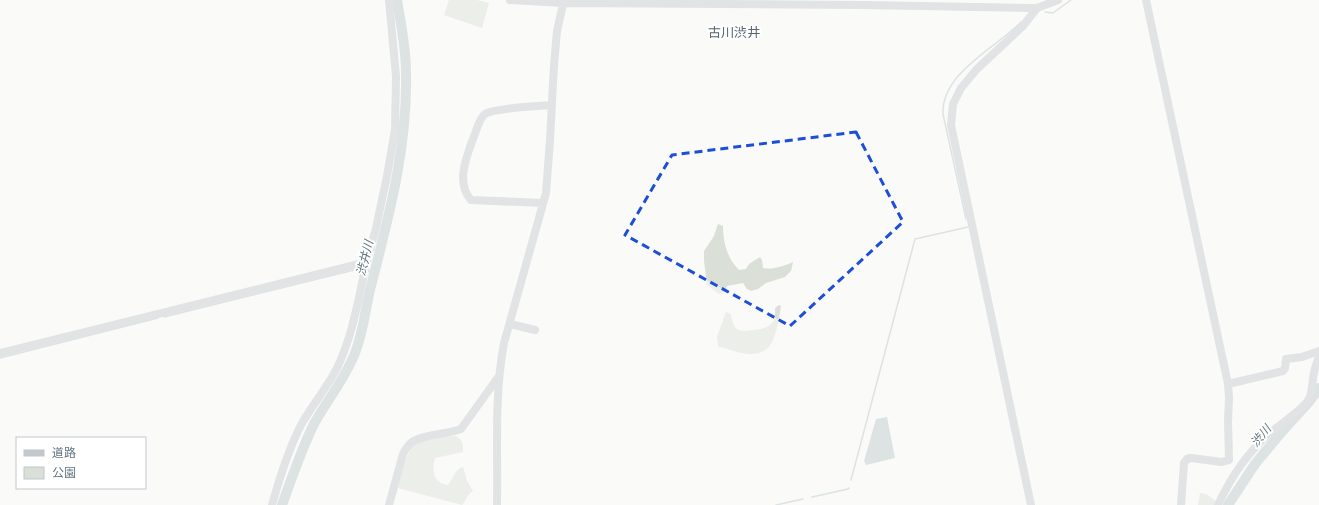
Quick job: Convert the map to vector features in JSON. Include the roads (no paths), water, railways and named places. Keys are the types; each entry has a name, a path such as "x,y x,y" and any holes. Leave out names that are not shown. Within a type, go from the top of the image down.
{"street":[{"path":"272,505 299,429 336,368 346,346 352,329 379,213 395,130 396,76 389,0"},
{"path":"510,0 1037,8 1058,0"},
{"path":"1146,0 1228,384 1230,401 1228,422 1229,460 1222,462 1191,458 1187,459 1184,463 1180,505"},
{"path":"497,505 499,376 503,350 543,203 548,176 554,65 557,31 563,2"},
{"path":"1031,505 951,125 953,104 961,88 978,69 1023,26 1037,8"},
{"path":"543,203 471,200 466,195 464,189 464,168 479,122 484,115 496,110 552,105"},
{"path":"0,353 359,264 366,265"},
{"path":"510,324 535,330"},
{"path":"1228,384 1283,371 1285,368 1286,359 1302,357 1319,352"},
{"path":"1218,505 1228,486 1256,448 1270,433 1287,420 1308,400 1319,357"},
{"path":"389,505 403,454 412,442 421,438 452,433 461,429 499,376"}],"waterway":[{"name":"渋井川","path":"282,505 309,434 351,363 358,345 391,207 401,153 406,99 405,54 397,0"},
{"path":"1045,12 1053,13 1071,0"},
{"path":"966,219 943,114 945,99 951,86 960,73 1021,22"},
{"path":"851,480 915,239 968,227"},
{"path":"164,317 358,269 360,270"},
{"name":"渋井川","path":"367,271 374,272"},
{"path":"0,358 158,318"},
{"name":"渋川","path":"1228,505 1255,464 1309,402 1319,388"},
{"path":"812,497 849,488"},
{"path":"776,505 803,499"}],"district":[{"name":"古川渋井","path":"734,32"}]}
